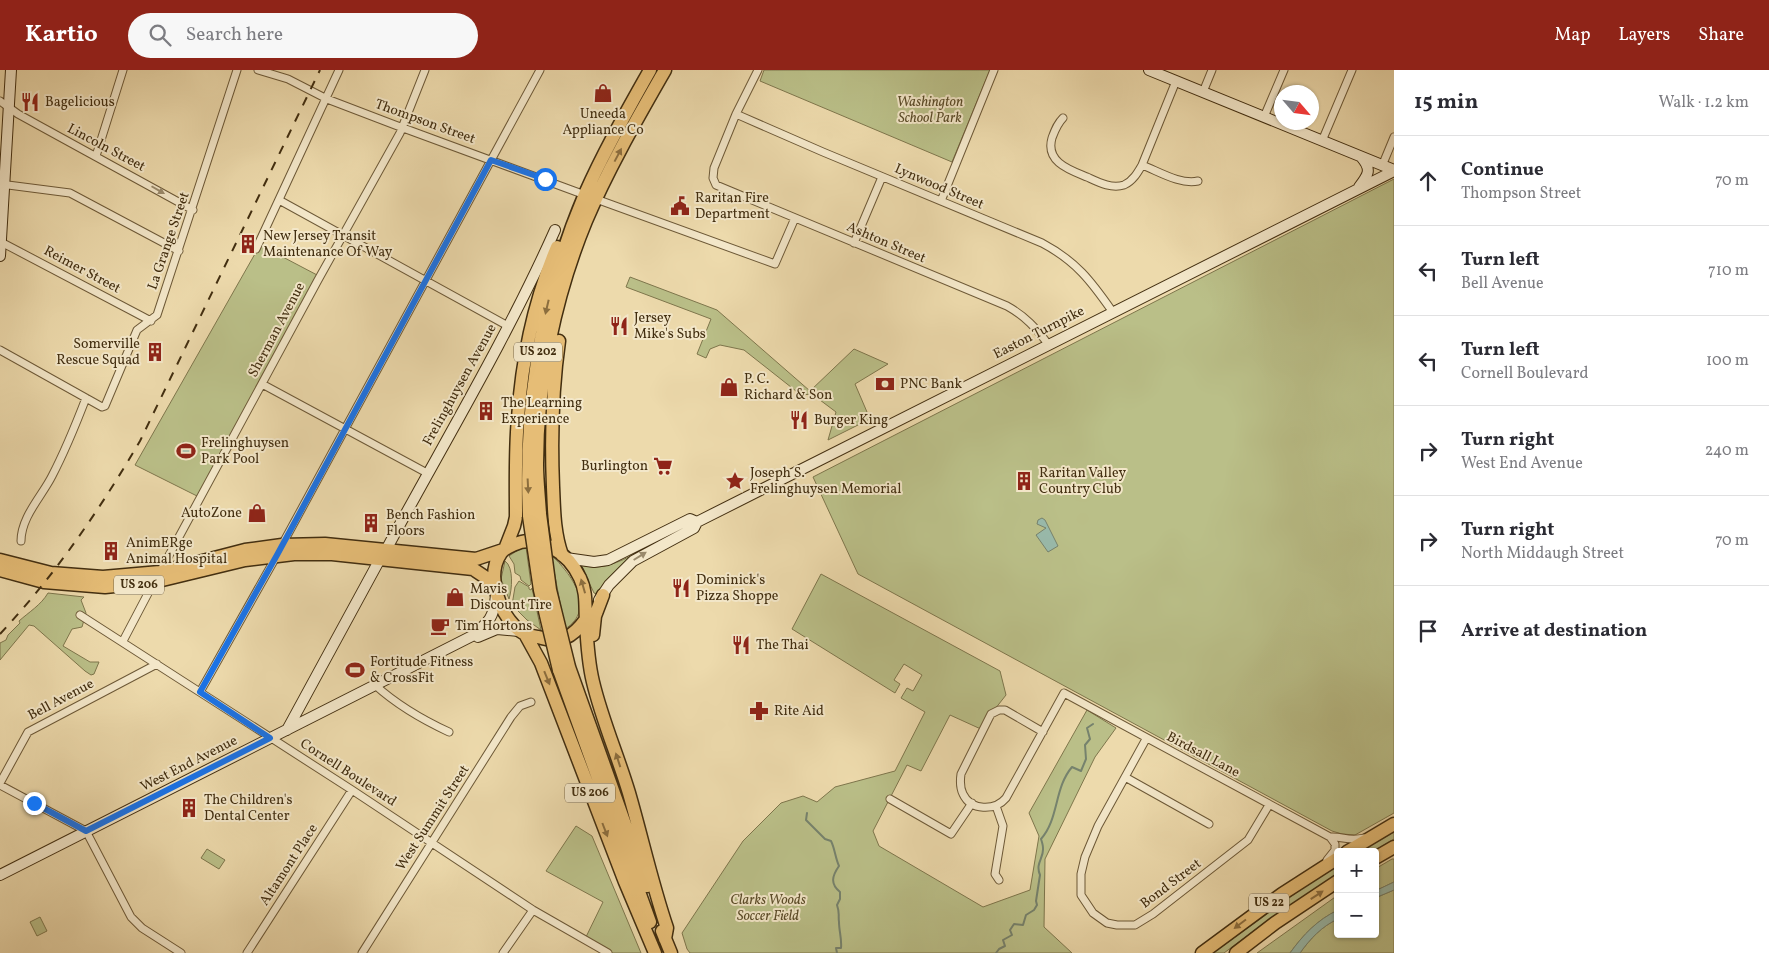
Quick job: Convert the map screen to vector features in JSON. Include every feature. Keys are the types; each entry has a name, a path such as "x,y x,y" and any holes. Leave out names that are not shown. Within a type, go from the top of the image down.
{"highway":[{"name":"US 202","path":"650,70 620,124 591,197 561,259 540,339 531,403 528,451 540,590 564,669 662,953"},
{"name":"US 202","path":"535,515 540,412 558,309 566,279 591,197 614,161 665,70"},
{"path":"496,592 495,567 504,550 516,517 518,417 530,331 552,258 574,210 591,197"},
{"path":"564,556 557,538 554,509 552,414 559,340 577,245"},
{"name":"US 206","path":"383,555 476,559 487,557 521,541 534,540 564,556 576,569 583,586 585,598 588,655 593,683 629,792 667,928 665,939"},
{"name":"US 206","path":"0,570 44,582 69,585 120,586 233,563 279,550 325,544 473,570 485,577 496,592 501,605 522,632 541,663 622,874 655,953"},
{"name":"US 206","path":"0,560 44,572 84,576 157,577"},
{"path":"602,595 592,633 595,664 609,718 608,728"},
{"path":"522,632 550,640 563,639 575,632 586,619"},
{"name":"US 202","path":"564,669 589,727 670,953"},
{"path":"1353,848 1394,824"},
{"name":"US 22","path":"1202,953 1252,915 1334,860"},
{"name":"US 22","path":"1236,953 1275,923 1334,885"}],"street":[{"path":"0,256 4,104 11,70"},
{"path":"96,156 123,70"},
{"name":"La Grange Street","path":"86,398 103,407 113,391 137,330 157,315 193,210 237,70"},
{"name":"Thompson Street","path":"258,70 288,79 327,99 403,128 775,264 795,218"},
{"path":"256,249 339,70"},
{"name":"Sherman Avenue","path":"123,641 403,128 425,70"},
{"path":"200,692 540,70"},
{"path":"736,114 758,70"},
{"path":"941,201 994,70"},
{"path":"1150,70 1394,170"},
{"path":"1203,92 1212,70"},
{"path":"1264,117 1284,70"},
{"path":"1322,141 1352,70"},
{"path":"1063,118 1054,132 1051,142 1054,158 1067,169 1100,183 1118,186 1126,184 1132,180 1142,165 1176,81"},
{"name":"Lincoln Street","path":"4,104 18,114 193,210"},
{"name":"Ashton Street","path":"736,114 713,172 713,181 719,187 1019,313 1029,320 1048,344"},
{"name":"Lynwood Street","path":"736,114 1058,251 1093,283 1112,312"},
{"path":"1382,166 1394,137"},
{"path":"1357,190 1368,175 1369,170 1362,158"},
{"path":"1142,165 1181,180 1198,181"},
{"name":"Easton Turnpike","path":"586,619 602,595 620,573 633,561 694,528 697,522 1394,170"},
{"path":"854,243 882,177"},
{"path":"2,184 70,193 179,251"},
{"path":"279,200 508,326"},
{"name":"Frelinghuysen Avenue","path":"287,730 508,326 535,275 555,230"},
{"name":"Reimer Street","path":"1,242 151,321"},
{"path":"0,350 86,398 52,477 25,521 21,533 21,541"},
{"path":"262,384 427,473"},
{"name":"Easton Turnpike","path":"564,556 594,562 608,560 690,520 697,522"},
{"name":"West End Avenue","path":"0,875 472,636 491,618 495,609 496,592"},
{"name":"Cornell Boulevard","path":"80,615 352,790 533,910 606,951"},
{"name":"West End Avenue","path":"472,636 479,636 497,629 522,632"},
{"name":"Bell Avenue","path":"0,784 28,732 157,664"},
{"path":"375,685 415,714 449,732"},
{"name":"Birdsall Lane","path":"1043,732 1064,694 1330,837 1350,840 1374,835"},
{"name":"West Summit Street","path":"362,953 511,718 520,706 530,702"},
{"path":"998,710 1005,710 1043,732 1006,798 996,806 985,808 972,803 963,794 960,785 961,774 991,714 998,710"},
{"name":"Bond Street","path":"1146,739 1098,826 1085,857 1080,888 1081,895 1093,913 1107,923 1117,926 1135,925 1153,914 1242,846 1251,836 1269,805"},
{"path":"1125,777 1210,824"},
{"path":"0,784 86,831 131,917 142,928 181,953"},
{"name":"Altamont Place","path":"247,953 352,790"},
{"path":"890,799 951,834 972,803"},
{"path":"996,806 1003,826 995,874 999,880"},
{"path":"1312,874 1335,852 1335,844 1330,837"},
{"path":"503,953 533,910"}],"green space":[{"name":"Washington School Park","path":"764,70 990,70 952,162 760,81"},
{"path":"1394,179 1394,813 1355,835 1332,831 858,574 813,477"},
{"path":"260,245 319,276 199,497 135,465"},
{"path":"630,277 717,310 810,391 854,349 888,364 855,384 870,419 828,440 836,412 812,394 801,395 744,350 720,345 710,349 706,358 697,354 711,319 626,287"},
{"path":"526,547 531,584 529,586 515,573 514,564 509,556"},
{"path":"637,553 615,573 597,594 594,593 581,565 589,567 603,566"},
{"path":"551,555 566,571 578,591 579,612 574,621 565,629"},
{"path":"505,561 511,573 509,599 501,579"},
{"name":"Clarks Woods Soccer Field","path":"821,574 1000,671 1006,695 995,709 983,730 950,715 921,771 907,765 873,831 879,846 983,907 1030,890 1039,836 1029,813 1087,710 1116,728 1095,757 1045,859 1044,927 1072,953 690,953 687,949 682,933 743,841 781,803 803,796 817,802 835,787 895,771 925,712 901,698 907,688 913,691 922,675 904,664 894,680 900,684 895,693 792,629"},
{"path":"519,581 529,587 529,589 531,590 532,588 541,630 527,620 512,605 515,587"},
{"path":"48,593 84,597 81,600 86,613 82,627 72,629 63,646 90,662 99,662 94,674 91,675 85,671 34,626 29,625 0,660 0,643 6,640 8,635 20,623 19,621 38,605"},
{"path":"576,826 592,836 641,953 609,953 585,939 603,902 546,871"},
{"path":"1394,832 1394,839 1379,848 1367,848"},
{"path":"207,849 225,860 219,869 201,858"},
{"path":"1394,859 1394,882 1379,889 1379,867"},
{"path":"1334,869 1334,876 1271,918 1224,953 1213,953 1300,890"},
{"path":"1394,890 1394,953 1300,953 1317,933 1334,921 1334,938 1379,938 1379,896"},
{"path":"1334,898 1334,912 1311,928 1290,953 1257,953"},
{"path":"40,917 47,931 37,936 30,922"}],"shaded area":[{"name":"Frelinghuysen Park Pool","path":"183,442 194,448 189,459 177,453"},
{"path":"1042,518 1045,520 1058,546 1048,552 1036,535 1046,528 1037,524 1038,520"},
{"path":"1394,882 1394,890 1379,896 1379,889"},
{"path":"1334,912 1334,921 1317,933 1300,953 1290,953 1311,928"}],"waterway":[{"path":"996,953 1005,946 1003,940 1012,935 1010,930 1014,924 1023,925 1026,915 1034,910 1037,905 1040,875 1038,867 1043,852 1041,839 1051,822 1066,775 1072,767 1081,771 1086,759 1085,745 1090,739 1087,728 1093,724"},
{"path":"807,813 806,820 825,839 831,841 839,866 833,880 833,883 840,892 840,899 837,905 841,948 836,948 837,953"}],"railway":[{"path":"0,634 39,589 75,542 109,492 140,441 320,70"}],"place":[{"name":"Uneeda Appliance Co","path":"603,93"},
{"name":"Bagelicious","path":"30,102"},
{"name":"Raritan Fire Department","path":"680,206"},
{"name":"New Jersey Transit Maintenance Of Way","path":"248,244"},
{"name":"Jersey Mike's Subs","path":"619,326"},
{"name":"Somerville Rescue Squad","path":"155,352"},
{"name":"PNC Bank","path":"885,384"},
{"name":"P. C. Richard & Son","path":"729,387"},
{"name":"The Learning Experience","path":"486,411"},
{"name":"Burger King","path":"799,420"},
{"name":"Frelinghuysen Park Pool","path":"186,451"},
{"name":"Burlington","path":"663,466"},
{"name":"Joseph S. Frelinghuysen Memorial","path":"735,481"},
{"name":"Raritan Valley Country Club","path":"1024,481"},
{"name":"AutoZone","path":"257,513"},
{"name":"Bench Fashion Floors","path":"371,523"},
{"name":"AnimERge Animal Hospital","path":"111,551"},
{"name":"Dominick's Pizza Shoppe","path":"681,588"},
{"name":"Mavis Discount Tire","path":"455,597"},
{"name":"Tim Hortons","path":"440,626"},
{"name":"The Thai","path":"741,645"},
{"name":"Fortitude Fitness & CrossFit","path":"355,670"},
{"name":"Rite Aid","path":"759,711"},
{"name":"The Children's Dental Center","path":"189,808"}],"route":[{"path":"34,803 86,831 270,738 200,692 277,555 491,160 545,179"}]}
